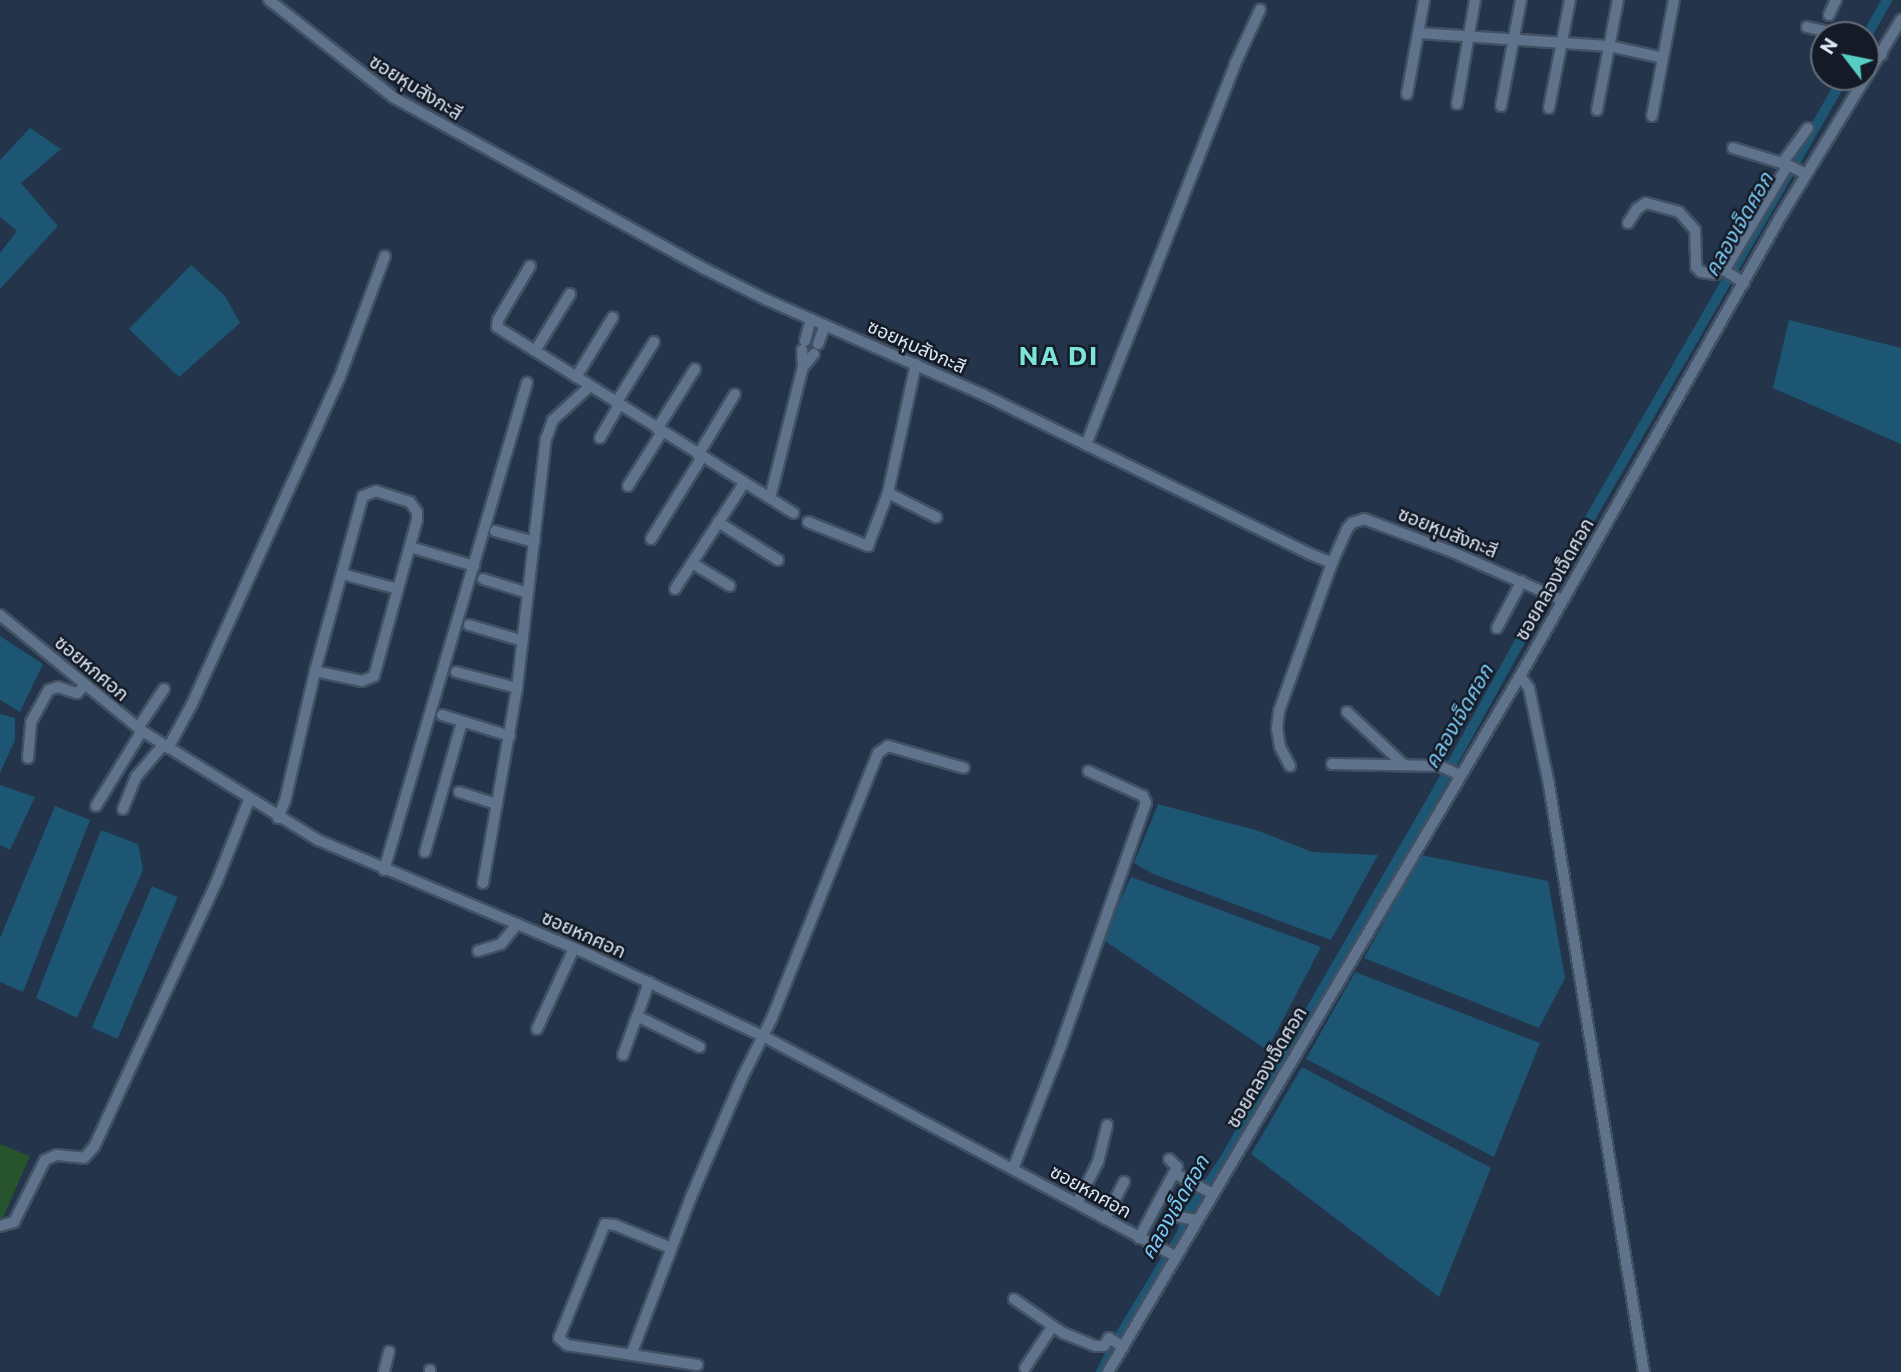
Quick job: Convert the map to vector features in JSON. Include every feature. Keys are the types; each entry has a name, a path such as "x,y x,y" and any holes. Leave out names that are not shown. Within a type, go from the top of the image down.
{"street":[{"name":"ซอยหุบสังกะสี","path":"269,0 393,97 715,275 1088,439 1332,564 1347,530 1352,523 1364,519 1522,581 1558,598"},
{"path":"1407,94 1424,0"},
{"path":"1457,104 1475,0"},
{"path":"1501,106 1521,0"},
{"path":"1549,108 1570,0"},
{"path":"1597,110 1618,0"},
{"path":"1652,116 1674,0"},
{"path":"1829,15 1836,0"},
{"path":"1088,439 1235,64 1261,10"},
{"name":"ซอยคลองเจ็ดศอก","path":"1880,43 1901,20"},
{"path":"1418,33 1609,46 1663,58"},
{"name":"ซอยคลองเจ็ดศอก","path":"1108,1372 1118,1344 1175,1256 1186,1217 1206,1190 1453,771 1520,676 1558,598 1743,282 1793,167 1845,91"},
{"path":"1628,223 1637,209 1646,203 1679,212 1695,230 1696,267 1701,272 1714,274 1724,271 1793,167 1808,128"},
{"path":"1732,148 1793,167"},
{"path":"123,809 136,777 170,742 338,379 385,256"},
{"path":"530,266 496,324 659,431 794,513"},
{"path":"1724,271 1743,282"},
{"path":"535,351 570,294"},
{"path":"576,377 614,317"},
{"path":"769,498 803,367 803,345 811,319"},
{"path":"803,367 816,349 825,325"},
{"path":"600,438 654,342"},
{"path":"808,523 869,546 888,493 916,364"},
{"path":"628,486 695,369"},
{"path":"387,862 527,383"},
{"path":"483,883 510,736 550,428 558,415 590,386"},
{"path":"651,539 735,394"},
{"path":"675,589 744,483"},
{"path":"282,810 315,671 363,496 376,491 401,497 414,506 417,520 370,680 315,671"},
{"path":"888,493 936,517"},
{"path":"718,522 778,560"},
{"path":"495,531 534,542"},
{"path":"410,547 474,566"},
{"path":"692,563 730,586"},
{"path":"1290,766 1280,747 1277,729 1279,711 1332,564"},
{"path":"342,574 398,589"},
{"path":"483,579 527,593"},
{"path":"1497,628 1522,581"},
{"name":"ซอยหกศอก","path":"0,615 141,728 170,742 249,800 282,810 517,924 765,1033 1013,1169 1081,1196 1142,1230 1175,1256"},
{"path":"470,625 523,641"},
{"path":"456,672 517,688"},
{"path":"1520,676 1529,688 1549,785 1644,1372"},
{"path":"28,758 31,722 50,690 58,687 77,693 85,685"},
{"path":"96,806 164,689"},
{"path":"1347,712 1404,765"},
{"path":"442,715 510,736"},
{"path":"425,852 462,722"},
{"path":"631,1355 671,1248 742,1078 772,1018 808,922 881,748 895,747 964,768"},
{"path":"1332,764 1404,765 1453,771"},
{"path":"1013,1169 1059,1051 1146,803 1143,796 1088,771"},
{"path":"459,792 497,804"},
{"path":"0,1226 14,1223 45,1160 57,1155 84,1158 94,1147 217,881 249,800"},
{"path":"478,951 501,944 517,924"},
{"path":"537,1029 574,948"},
{"path":"623,1055 649,982"},
{"path":"637,1016 700,1047"},
{"path":"1081,1196 1098,1162 1107,1125"},
{"path":"1142,1230 1174,1173 1177,1163 1170,1158"},
{"path":"1174,1173 1206,1190"},
{"path":"1110,1212 1124,1182"},
{"path":"671,1248 615,1225 605,1224 559,1334 560,1341 567,1345 697,1365"},
{"path":"1014,1299 1052,1328 1096,1346 1104,1346 1109,1338 1118,1344"},
{"path":"1025,1368 1052,1328"},
{"path":"384,1372 389,1352"}],"green space":[{"path":"0,1144 30,1156 2,1220 0,1219"}],"water":[{"path":"30,128 61,149 21,183 58,226 0,289 0,253 17,231 0,217 0,160"},
{"path":"191,265 225,296 240,323 179,377 129,329"},
{"path":"1789,320 1901,348 1901,444 1773,388"},
{"path":"0,636 43,664 20,712 0,700"},
{"path":"0,714 15,718 15,740 0,773"},
{"path":"0,785 35,797 10,850 0,845"},
{"path":"1158,804 1259,831 1312,852 1378,855 1331,940 1153,874 1134,863"},
{"path":"55,806 90,820 23,992 0,982 0,938"},
{"path":"101,830 138,844 143,870 77,1018 36,998"},
{"path":"1421,855 1548,881 1565,978 1539,1028 1364,958"},
{"path":"1131,877 1321,947 1267,1050 1102,939"},
{"path":"152,886 178,897 118,1039 92,1028"},
{"path":"1355,972 1540,1043 1494,1157 1306,1059"},
{"path":"1302,1067 1491,1168 1439,1297 1251,1154"}],"waterway":[{"name":"คลองเจ็ดศอก","path":"1875,21 1887,0"},
{"name":"คลองเจ็ดศอก","path":"1101,1372 1116,1342 1182,1233 1186,1216 1223,1162 1836,91"}],"district":[{"name":"NA DI","path":"1059,355"}]}
